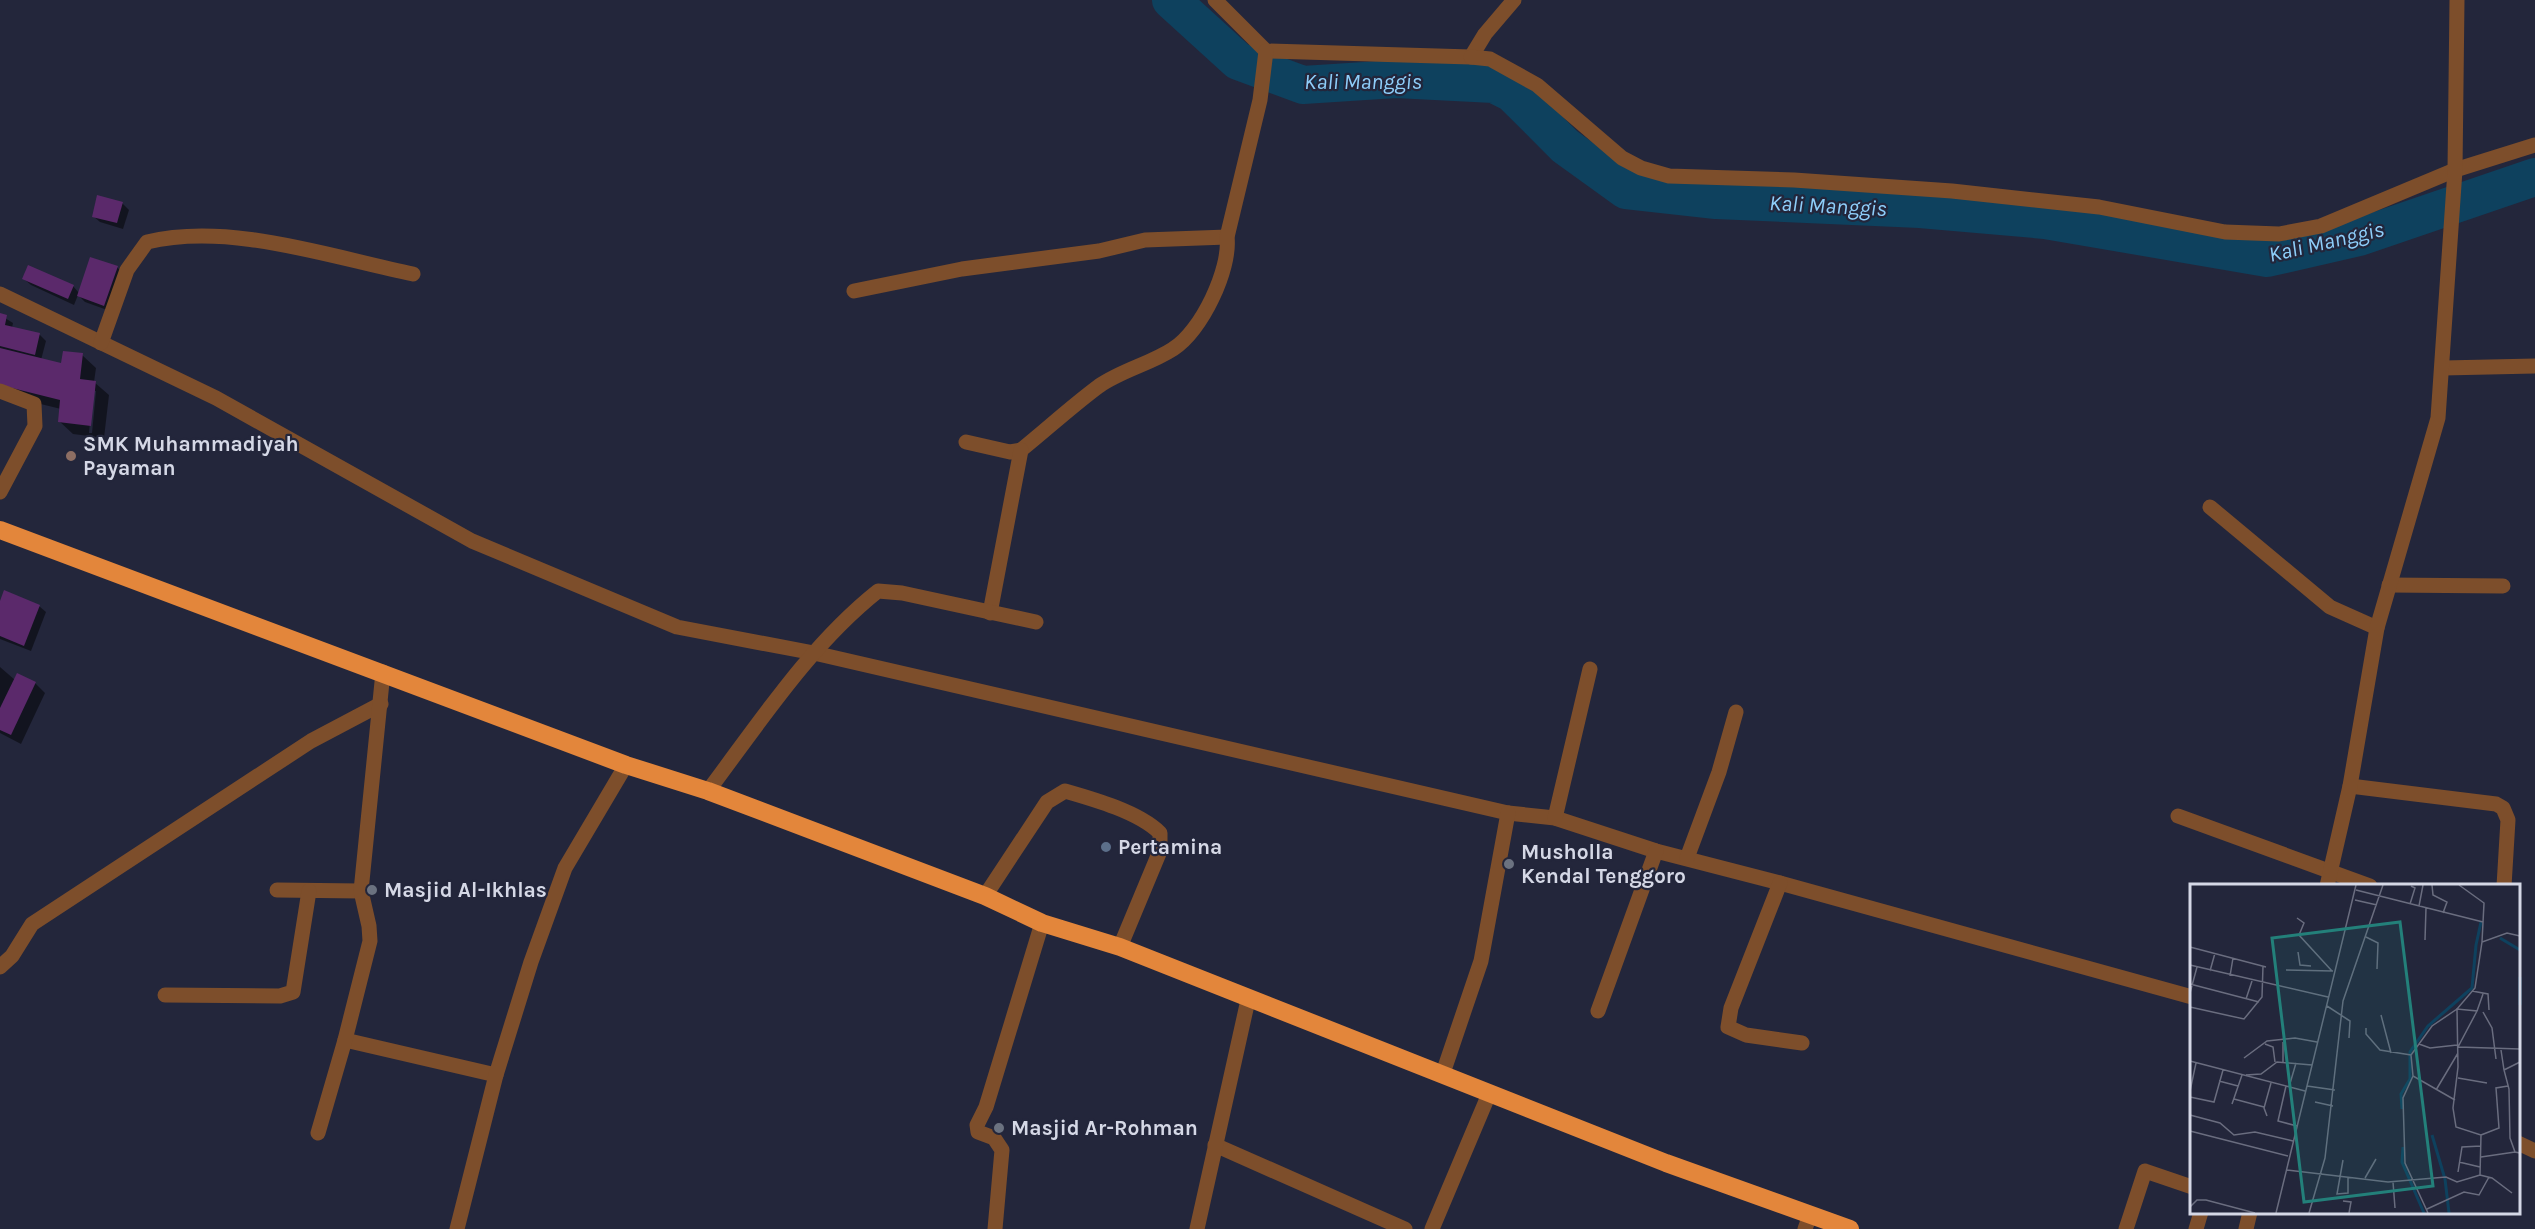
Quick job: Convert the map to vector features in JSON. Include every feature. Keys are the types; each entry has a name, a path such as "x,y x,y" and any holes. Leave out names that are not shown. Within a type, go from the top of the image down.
{"highway":[{"path":"0,530 626,765 708,791 985,896 1042,923 1120,947 1248,1000 1443,1073 1489,1094 1666,1163 1808,1222 1850,1229"}],"street":[{"path":"1215,0 1266,56 1490,59 1537,85 1622,158 1641,168 1668,176 1794,180 1952,191 2099,207 2225,232 2279,234 2321,226 2455,170 2535,145"},
{"path":"1471,57 1485,34 1514,0"},
{"path":"2328,879 2350,786 2377,628 2438,418 2455,170 2457,0"},
{"path":"966,442 1010,452 1021,450 1100,386 1115,376 1174,349 1189,336 1224,272 1228,251 1227,237 1260,100 1266,56"},
{"path":"101,343 127,270 147,242 172,236 235,236 412,274"},
{"path":"854,291 962,268 1099,251 1145,240 1227,237"},
{"path":"0,294 216,398 472,541 677,627 814,653 1508,813 1555,818 1656,851 2190,996"},
{"path":"2443,368 2535,366"},
{"path":"0,391 34,404 34,426 0,492"},
{"path":"990,613 1021,450"},
{"path":"2210,507 2330,607 2377,628"},
{"path":"2389,585 2503,586"},
{"path":"708,791 814,653 878,591 902,593 1036,622"},
{"path":"1555,818 1590,669"},
{"path":"318,1133 370,941 361,891 383,672"},
{"path":"0,967 12,956 32,924 311,741 381,704"},
{"path":"1687,858 1719,772 1736,712"},
{"path":"457,1229 496,1075 531,962 565,868 626,765"},
{"path":"2350,786 2496,804 2503,808 2508,820 2504,884"},
{"path":"985,896 1047,802 1065,791 1150,822 1160,833 1160,851 1120,947"},
{"path":"1443,1073 1481,961 1508,813"},
{"path":"2178,816 2328,879 2363,884"},
{"path":"1598,1011 1656,851"},
{"path":"1780,883 1731,1008 1728,1028 1746,1035 1802,1043"},
{"path":"277,890 361,891"},
{"path":"165,995 280,996 293,992 309,891"},
{"path":"995,1229 1002,1150 994,1138 978,1132 977,1125 986,1107 1042,923"},
{"path":"1197,1229 1248,1000"},
{"path":"345,1040 496,1075"},
{"path":"1432,1229 1489,1094"},
{"path":"2520,1144 2535,1151"},
{"path":"1215,1145 1404,1229"},
{"path":"2126,1229 2145,1171 2190,1186"},
{"path":"2196,1229 2200,1214"}],"building":[{"path":"97,195 123,202 117,223 92,217"},
{"path":"90,257 118,266 104,306 77,296"},
{"path":"28,265 74,285 68,299 22,279"},
{"path":"0,313 7,315 5,325 40,333 35,355 0,346"},
{"path":"0,348 61,363 63,351 83,353 80,379 96,381 91,426 58,422 60,400 0,385"},
{"path":"4,590 40,605 24,646 0,636 0,601"},
{"path":"17,673 36,682 11,735 0,730 0,708"}],"waterway":[{"name":"Kali Manggis","path":"1171,0 1238,61 1303,85 1396,79 1494,84 1512,93 1565,146 1626,190 1716,200 1920,209 2045,220 2267,258 2359,237 2535,177"}],"place":[{"name":"SMK Muhammadiyah Payaman","path":"71,456"},
{"name":"Pertamina","path":"1106,847"},
{"name":"Musholla Kendal Tenggoro","path":"1509,864"},
{"name":"Masjid Al-Ikhlas","path":"372,890"},
{"name":"Masjid Ar-Rohman","path":"999,1128"}]}
